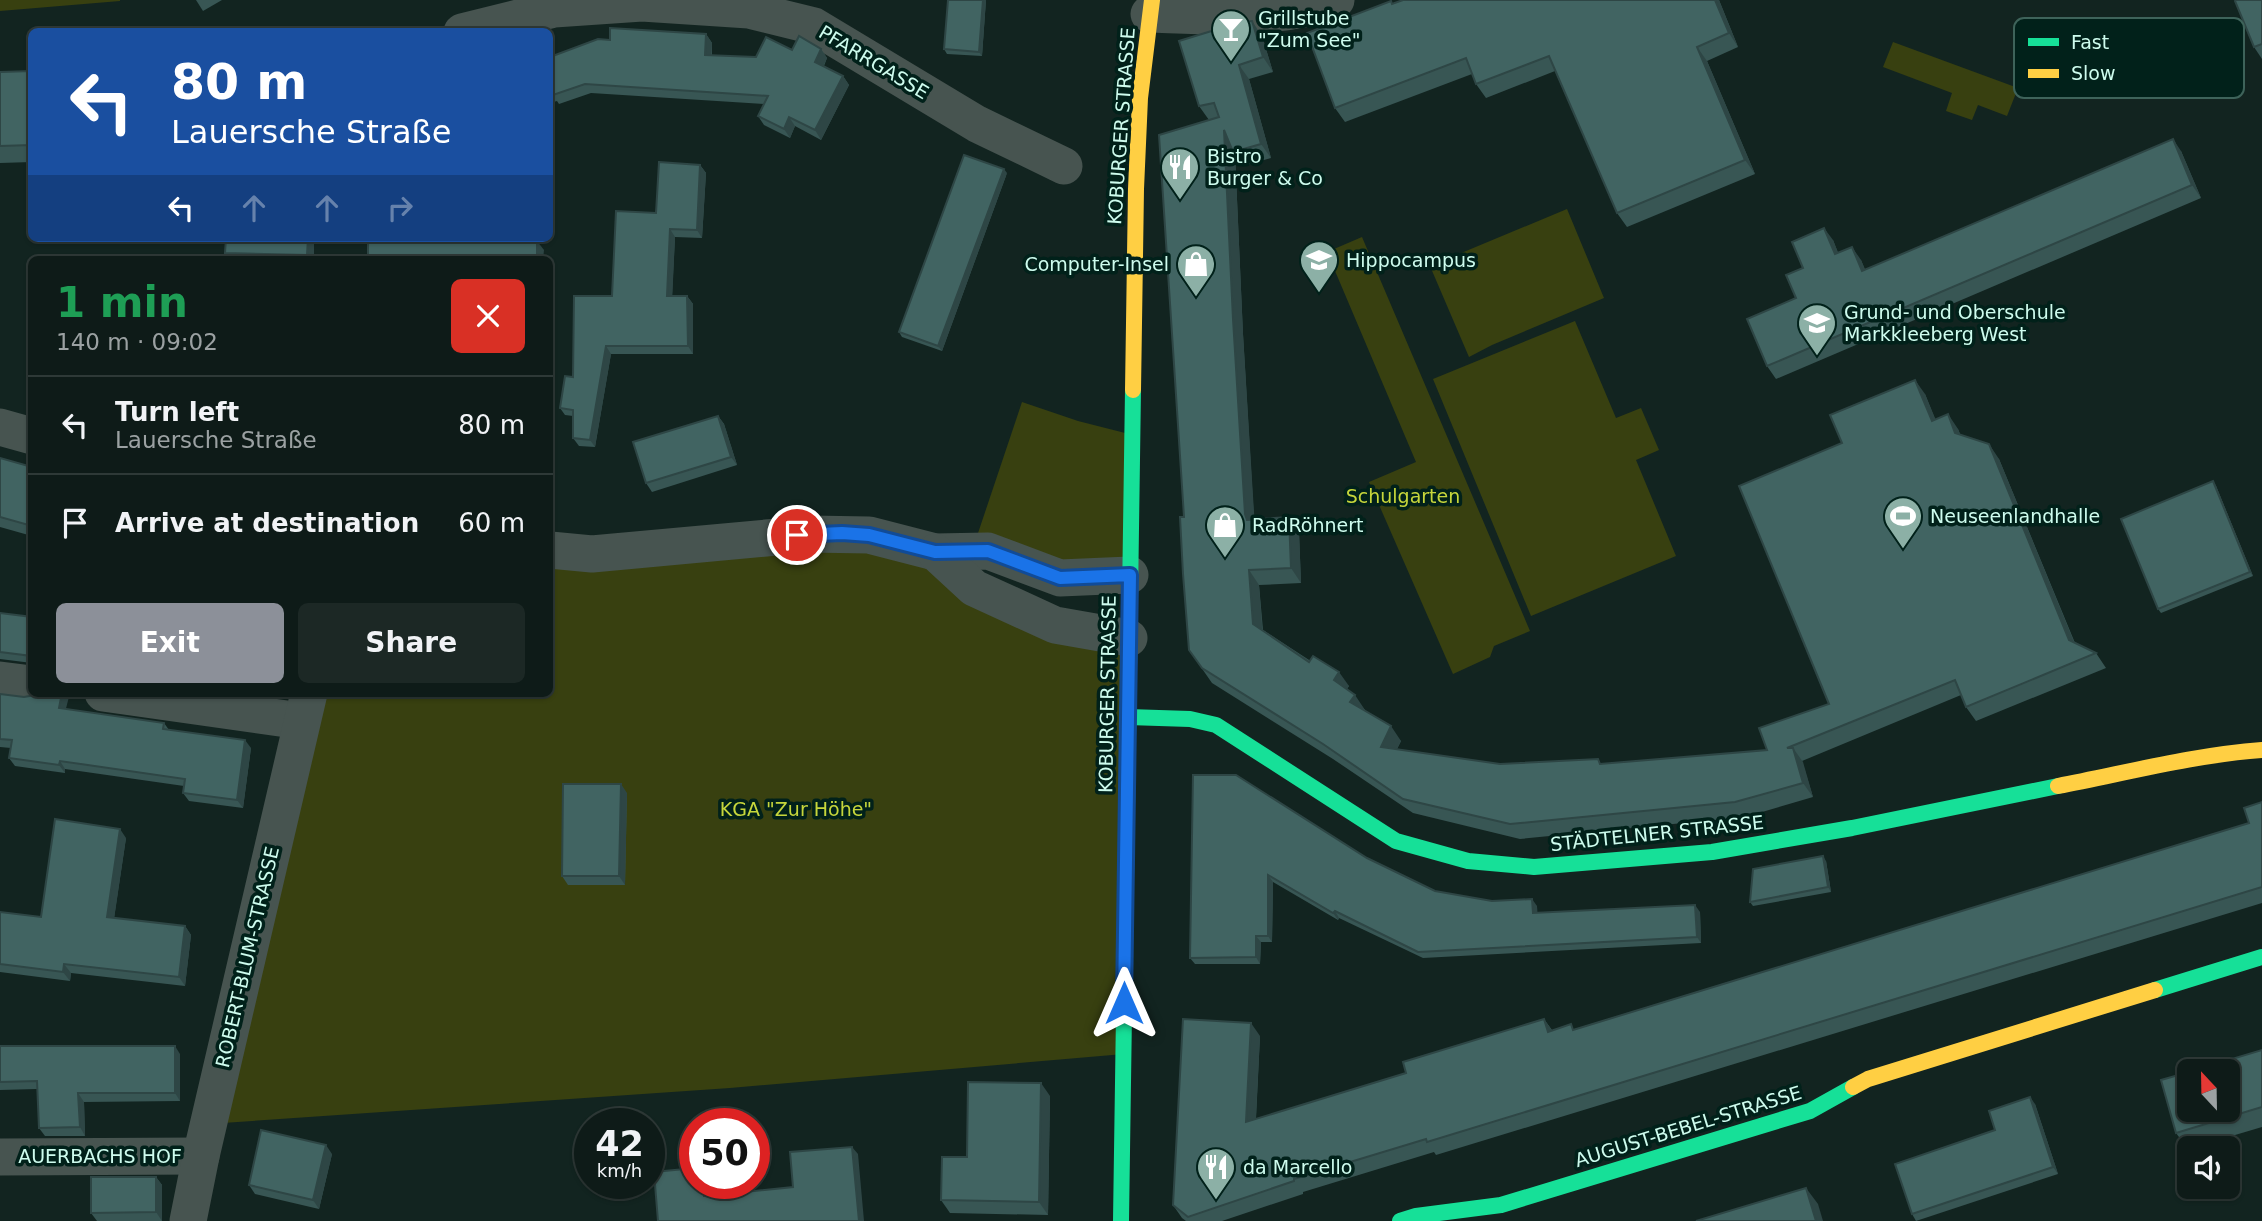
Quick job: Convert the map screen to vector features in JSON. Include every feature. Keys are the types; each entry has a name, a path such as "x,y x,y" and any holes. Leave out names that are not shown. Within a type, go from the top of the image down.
{"street":[{"path":"1151,7 1255,17 1310,9 1336,0"},
{"name":"PFARRGASSE","path":"478,28 554,9 642,2 820,13 976,124 1064,166"},
{"name":"KOBURGER STRASSE","path":"1121,1221 1136,189 1140,98 1151,7"},
{"path":"0,427 28,435"},
{"path":"553,550 592,554 842,533 869,535 935,552 988,551 1060,578 1130,575"},
{"path":"935,552 974,588 1055,625 1129,638"},
{"path":"0,680 28,684"},
{"path":"129,697 247,715 305,707"},
{"name":"ROBERT-BLUM-STRASSE","path":"188,1221 305,707"},
{"name":"STÄDTELNER STRASSE","path":"1128,717 1190,719 1216,725 1396,842 1468,861 1534,867 1712,852 1852,828 2174,763 2262,750"},
{"name":"AUGUST-BEBEL-STRASSE","path":"1400,1221 1416,1216 1501,1206 1810,1111 1868,1079 2262,957"},
{"name":"AUERBACHS HOF","path":"0,1157 201,1156"}],"green space":[{"path":"0,0 120,0 120,1 0,11"},
{"path":"1893,42 2014,87 2014,98 2007,116 1978,105 1972,120 1946,111 1952,93 1883,67"},
{"path":"1567,209 1604,298 1469,357 1430,266"},
{"name":"Schulgarten","path":"1362,237 1530,631 1494,646 1490,657 1453,674 1369,482 1416,462 1327,252"},
{"path":"1575,321 1616,418 1641,408 1659,450 1636,460 1676,556 1531,616 1433,379"},
{"path":"1022,402 1078,421 1133,435 1130,575 972,551"},
{"name":"KGA \"Zur Höhe\"","path":"842,533 1129,638 1124,1054 730,1088 208,1124 308,697 553,697 553,550"}],"building":[{"path":"948,0 983,0 979,52 944,49"},
{"path":"1403,0 1715,0 1729,33 1697,47 1745,160 1617,213 1549,56 1476,84 1466,58 1335,108 1307,33 1391,1 1392,4"},
{"path":"2262,0 2262,44 2254,47 2235,1"},
{"path":"1252,21 1263,57 1239,65 1261,144 1233,152 1224,130 1245,514 1247,520 1289,517 1291,568 1249,570 1253,624 1309,662 1313,656 1339,672 1334,680 1355,695 1350,702 1391,726 1381,747 1500,764 1598,759 1600,764 1767,750 1759,728 1829,704 1739,486 1842,443 1830,415 1915,380 1932,421 1948,414 1955,433 1989,444 2069,640 2096,653 1966,707 1955,680 1787,748 1793,748 1803,783 1735,802 1510,824 1403,799 1323,744 1202,668 1189,650 1180,517 1184,517 1159,135 1219,117 1214,103 1199,106 1179,41"},
{"path":"610,28 706,34 705,55 756,57 766,37 792,50 799,36 821,49 815,62 843,76 815,130 789,117 784,129 758,116 768,96 585,84 553,95 553,56 598,39 610,40"},
{"path":"28,71 28,145 0,146 0,72"},
{"path":"2173,139 2192,185 1767,366 1747,319 1796,298 1786,275 1803,268 1792,242 1824,228 1835,254 1852,247 1862,271"},
{"path":"964,155 1004,169 938,346 899,332"},
{"path":"659,162 700,165 697,230 670,229 667,296 687,296 688,346 606,346 590,440 573,438 573,410 560,408 565,376 573,377 574,296 612,296 616,211 656,213"},
{"path":"226,242 308,242 307,255 225,253"},
{"path":"368,242 537,242 537,256 368,256"},
{"path":"718,416 731,457 646,483 633,442"},
{"path":"0,458 28,466 28,525 0,517"},
{"path":"2213,481 2250,572 2158,609 2121,519"},
{"path":"0,613 28,616 28,656 0,652"},
{"path":"0,694 61,697 59,708 164,723 163,729 245,740 237,800 183,793 185,779 60,761 59,765 9,758 12,740 0,739"},
{"path":"1193,775 1236,775 1367,858 1435,891 1492,901 1532,899 1533,913 1695,905 1697,937 1418,952 1335,911 1333,913 1268,875 1268,936 1256,936 1256,957 1190,958"},
{"path":"563,784 621,784 619,876 562,876"},
{"path":"2262,802 2262,887 1427,1142 1426,1139 1294,1179 1188,1217 1173,1205 1183,1019 1251,1023 1246,1122 1406,1073 1403,1062 1544,1019 1548,1032 1571,1024 1573,1030 2249,823 2244,808"},
{"path":"55,819 120,829 107,917 185,926 179,977 64,964 63,972 0,964 0,912 41,917"},
{"path":"1823,856 1828,887 1750,902 1753,869"},
{"path":"0,1046 175,1046 175,1093 78,1093 80,1127 39,1128 37,1081 0,1082"},
{"path":"2262,1050 2262,1107 2240,1114 2240,1059 2232,1059"},
{"path":"2177,1075 2177,1122 2212,1122 2176,1133 2161,1080"},
{"path":"968,1082 1041,1083 1039,1202 941,1200 942,1157 967,1157"},
{"path":"2030,1097 2053,1167 1912,1214 1895,1164 1995,1130 1989,1111"},
{"path":"261,1130 326,1145 313,1200 249,1185"},
{"path":"852,1147 859,1221 658,1221 656,1199 665,1199 665,1171 679,1170 679,1199 770,1199 770,1189 793,1187 790,1152"},
{"path":"91,1177 156,1177 156,1212 91,1213"},
{"path":"1806,1188 1816,1221 1696,1221"}],"traffic: fast":[{"path":"1121,1221 1133,390"},
{"path":"1128,717 1190,719 1216,725 1396,841 1468,861 1534,867 1712,852 1852,828 2058,786"},
{"path":"2155,990 2262,957"},
{"path":"1400,1221 1416,1216 1501,1205 1810,1111 1853,1087"}],"traffic: slow":[{"path":"1133,390 1140,98 1152,0"},
{"path":"2058,786 2186,760 2262,750"},
{"path":"1853,1087 1868,1079 2155,990"}],"place":[{"name":"Grillstube \"Zum See\"","path":"1231,63"},
{"name":"Bistro Burger & Co","path":"1180,201"},
{"name":"Hippocampus","path":"1319,294"},
{"name":"Computer-Insel","path":"1196,298"},
{"name":"Grund- und Oberschule Markkleeberg West","path":"1817,357"},
{"name":"Neuseenlandhalle","path":"1903,550"},
{"name":"RadRöhnert","path":"1225,559"},
{"name":"da Marcello","path":"1216,1201"}],"route":[{"path":"797,535 869,535 935,552 988,551 1060,578 1130,575 1124,1003"}]}
